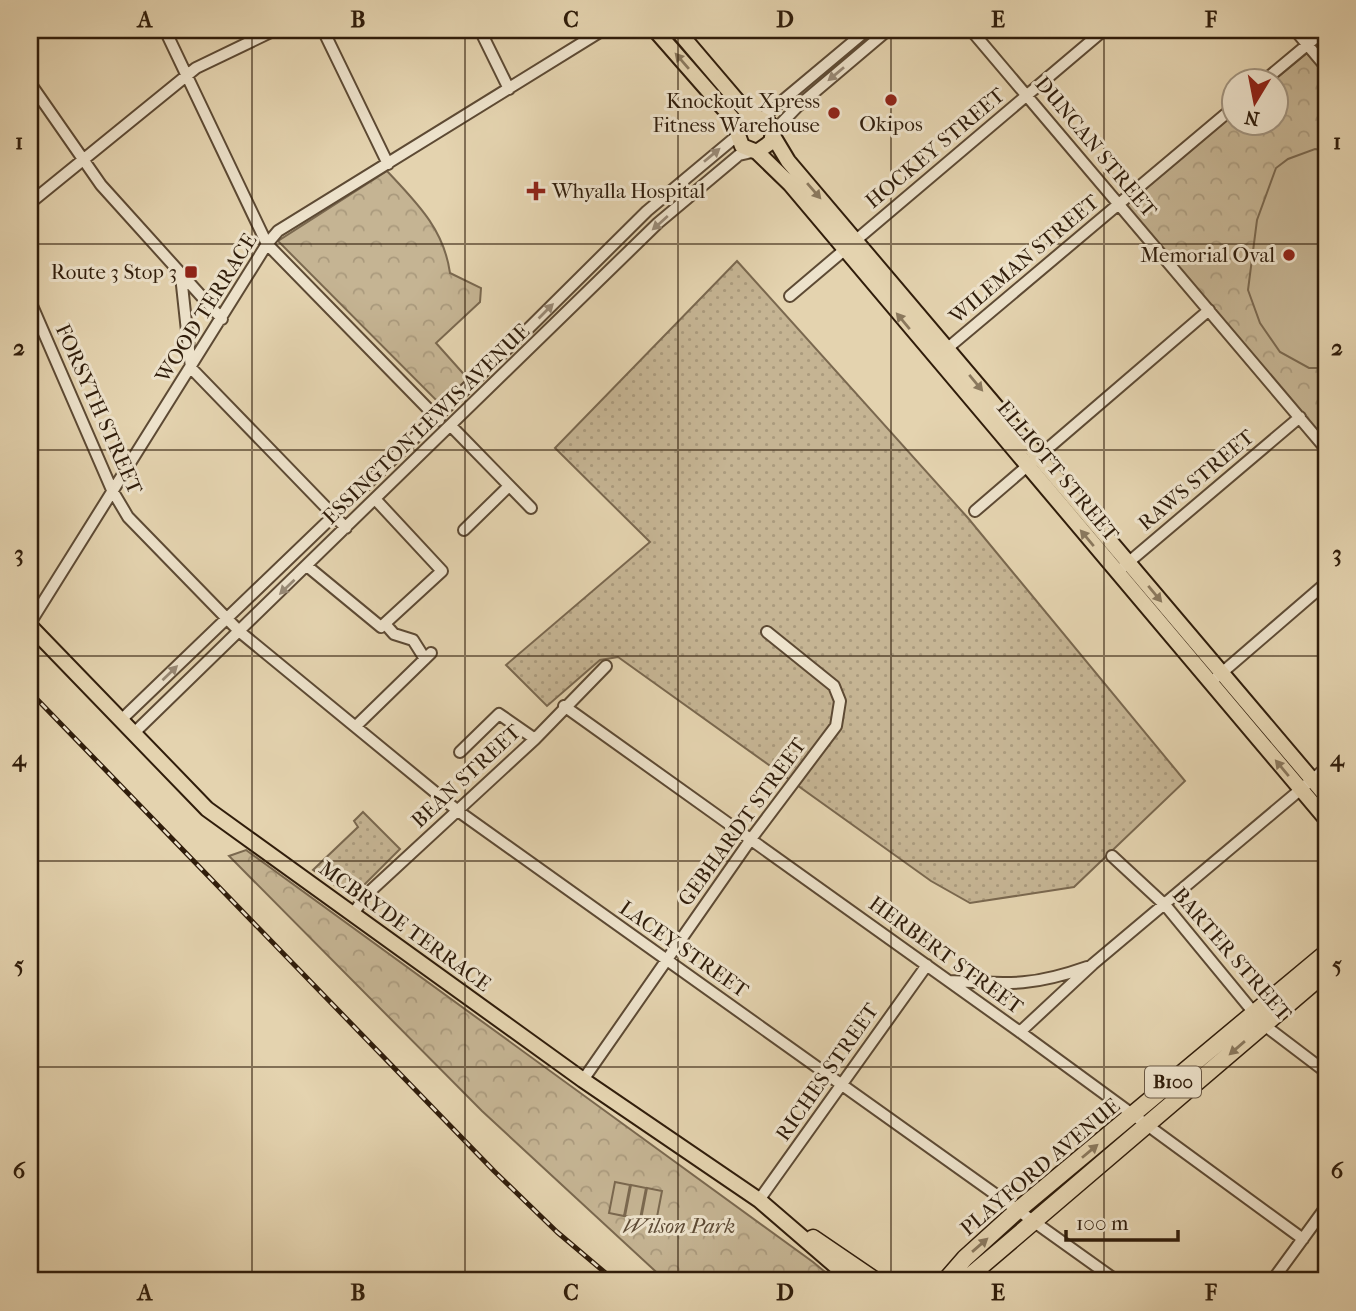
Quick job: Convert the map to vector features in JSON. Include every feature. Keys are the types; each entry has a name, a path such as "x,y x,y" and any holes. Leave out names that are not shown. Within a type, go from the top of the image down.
{"highway":[{"name":"PLAYFORD AVENUE","path":"967,1278 1034,1221 1140,1120 1259,1019 1326,955"},
{"name":"PLAYFORD AVENUE","path":"1259,1019 1326,972"},
{"name":"PLAYFORD AVENUE","path":"945,1281 965,1258 1018,1210 1140,1120"},
{"path":"813,1238 876,1281"}],"main road":[{"path":"655,30 733,119 742,146 754,152 768,147 773,134 769,123 746,111 680,31"},
{"path":"738,132 745,120 758,117"},
{"name":"ELLIOTT STREET","path":"773,134 788,161 947,349 1032,461 1306,785 1326,819"},
{"name":"ELLIOTT STREET","path":"754,152 790,184 935,358 1032,461"},
{"name":"MCBRYDE TERRACE","path":"30,624 207,809 583,1080 759,1200 853,1281"},
{"name":"ELLIOTT STREET","path":"1306,785 1326,796"},
{"name":"MCBRYDE TERRACE","path":"787,1222 870,1281"}],"street":[{"path":"166,30 267,244 437,417 531,508"},
{"path":"30,203 187,75 275,30"},
{"path":"323,30 388,164"},
{"path":"480,30 509,89"},
{"name":"WOOD TERRACE","path":"30,624 267,244 278,231 603,30"},
{"path":"758,117 867,30"},
{"path":"773,134 797,107 888,30"},
{"name":"DUNCAN STREET","path":"971,30 1326,449"},
{"name":"HOCKEY STREET","path":"790,296 1104,30"},
{"path":"1295,30 1326,67"},
{"path":"1282,66 1325,30"},
{"path":"30,83 81,161 222,319"},
{"name":"WILEMAN STREET","path":"935,358 1220,119"},
{"name":"ESSINGTON LEWIS AVENUE","path":"121,720 647,211 738,132"},
{"name":"ESSINGTON LEWIS AVENUE","path":"134,733 658,223 739,155 754,152"},
{"path":"181,276 191,368 346,528"},
{"name":"FORSYTH STREET","path":"30,302 112,490 128,517 240,632"},
{"path":"975,511 1209,310"},
{"name":"RAWS STREET","path":"1122,568 1300,417"},
{"path":"464,530 509,486"},
{"path":"307,566 381,627 386,625 442,570 376,500"},
{"path":"1216,678 1326,583"},
{"path":"356,726 428,656 411,638 394,634 386,625"},
{"name":"LACEY STREET","path":"240,632 458,810 1117,1281"},
{"name":"GEBHARDT STREET","path":"583,1080 751,839 836,726 841,701 834,686 767,632"},
{"name":"BEAN STREET","path":"353,914 366,895 535,739 564,706 606,666"},
{"name":"HERBERT STREET","path":"564,706 1020,1032 1303,1239"},
{"path":"460,752 499,714 535,739"},
{"path":"1020,1032 1093,964 1166,906 1326,768"},
{"name":"BARTER STREET","path":"1112,856 1166,906 1259,1019 1326,1072"},
{"path":"949,981 1017,985 1049,980 1093,964"},
{"name":"RICHES STREET","path":"759,1200 927,965"},
{"path":"1272,1281 1326,1207"}],"green space":[{"path":"1307,53 1326,75 1326,443 1125,206 1220,126 1220,136 1290,136 1290,67"},
{"name":"Memorial Oval","path":"1315,149 1326,151 1326,368 1309,368 1280,352 1260,323 1248,290 1257,220 1276,168 1288,159"},
{"path":"387,171 427,217 442,243 450,273 481,288 480,302 436,343 469,380 440,404 278,241"},
{"path":"737,261 968,518 1185,781 1074,887 970,903 931,881 618,657 600,660 547,706 506,665 650,542 555,448"},
{"path":"363,812 400,849 352,897 313,870 358,827 354,821"},
{"name":"Wilson Park","path":"246,850 836,1281 666,1281 482,1111 229,856"},
{"path":"615,1182 630,1185 624,1216 609,1213"},
{"path":"631,1185 646,1188 640,1219 625,1216"},
{"path":"647,1188 662,1191 656,1222 641,1219"}],"railway":[{"path":"30,692 494,1171 557,1232 615,1281"}],"place":[{"name":"Okipos","path":"891,100"},
{"name":"Knockout Xpress Fitness Warehouse","path":"834,113"},
{"name":"Whyalla Hospital","path":"536,191"},
{"name":"Memorial Oval","path":"1289,255"},
{"name":"Route 3 Stop 3","path":"191,272"}]}
